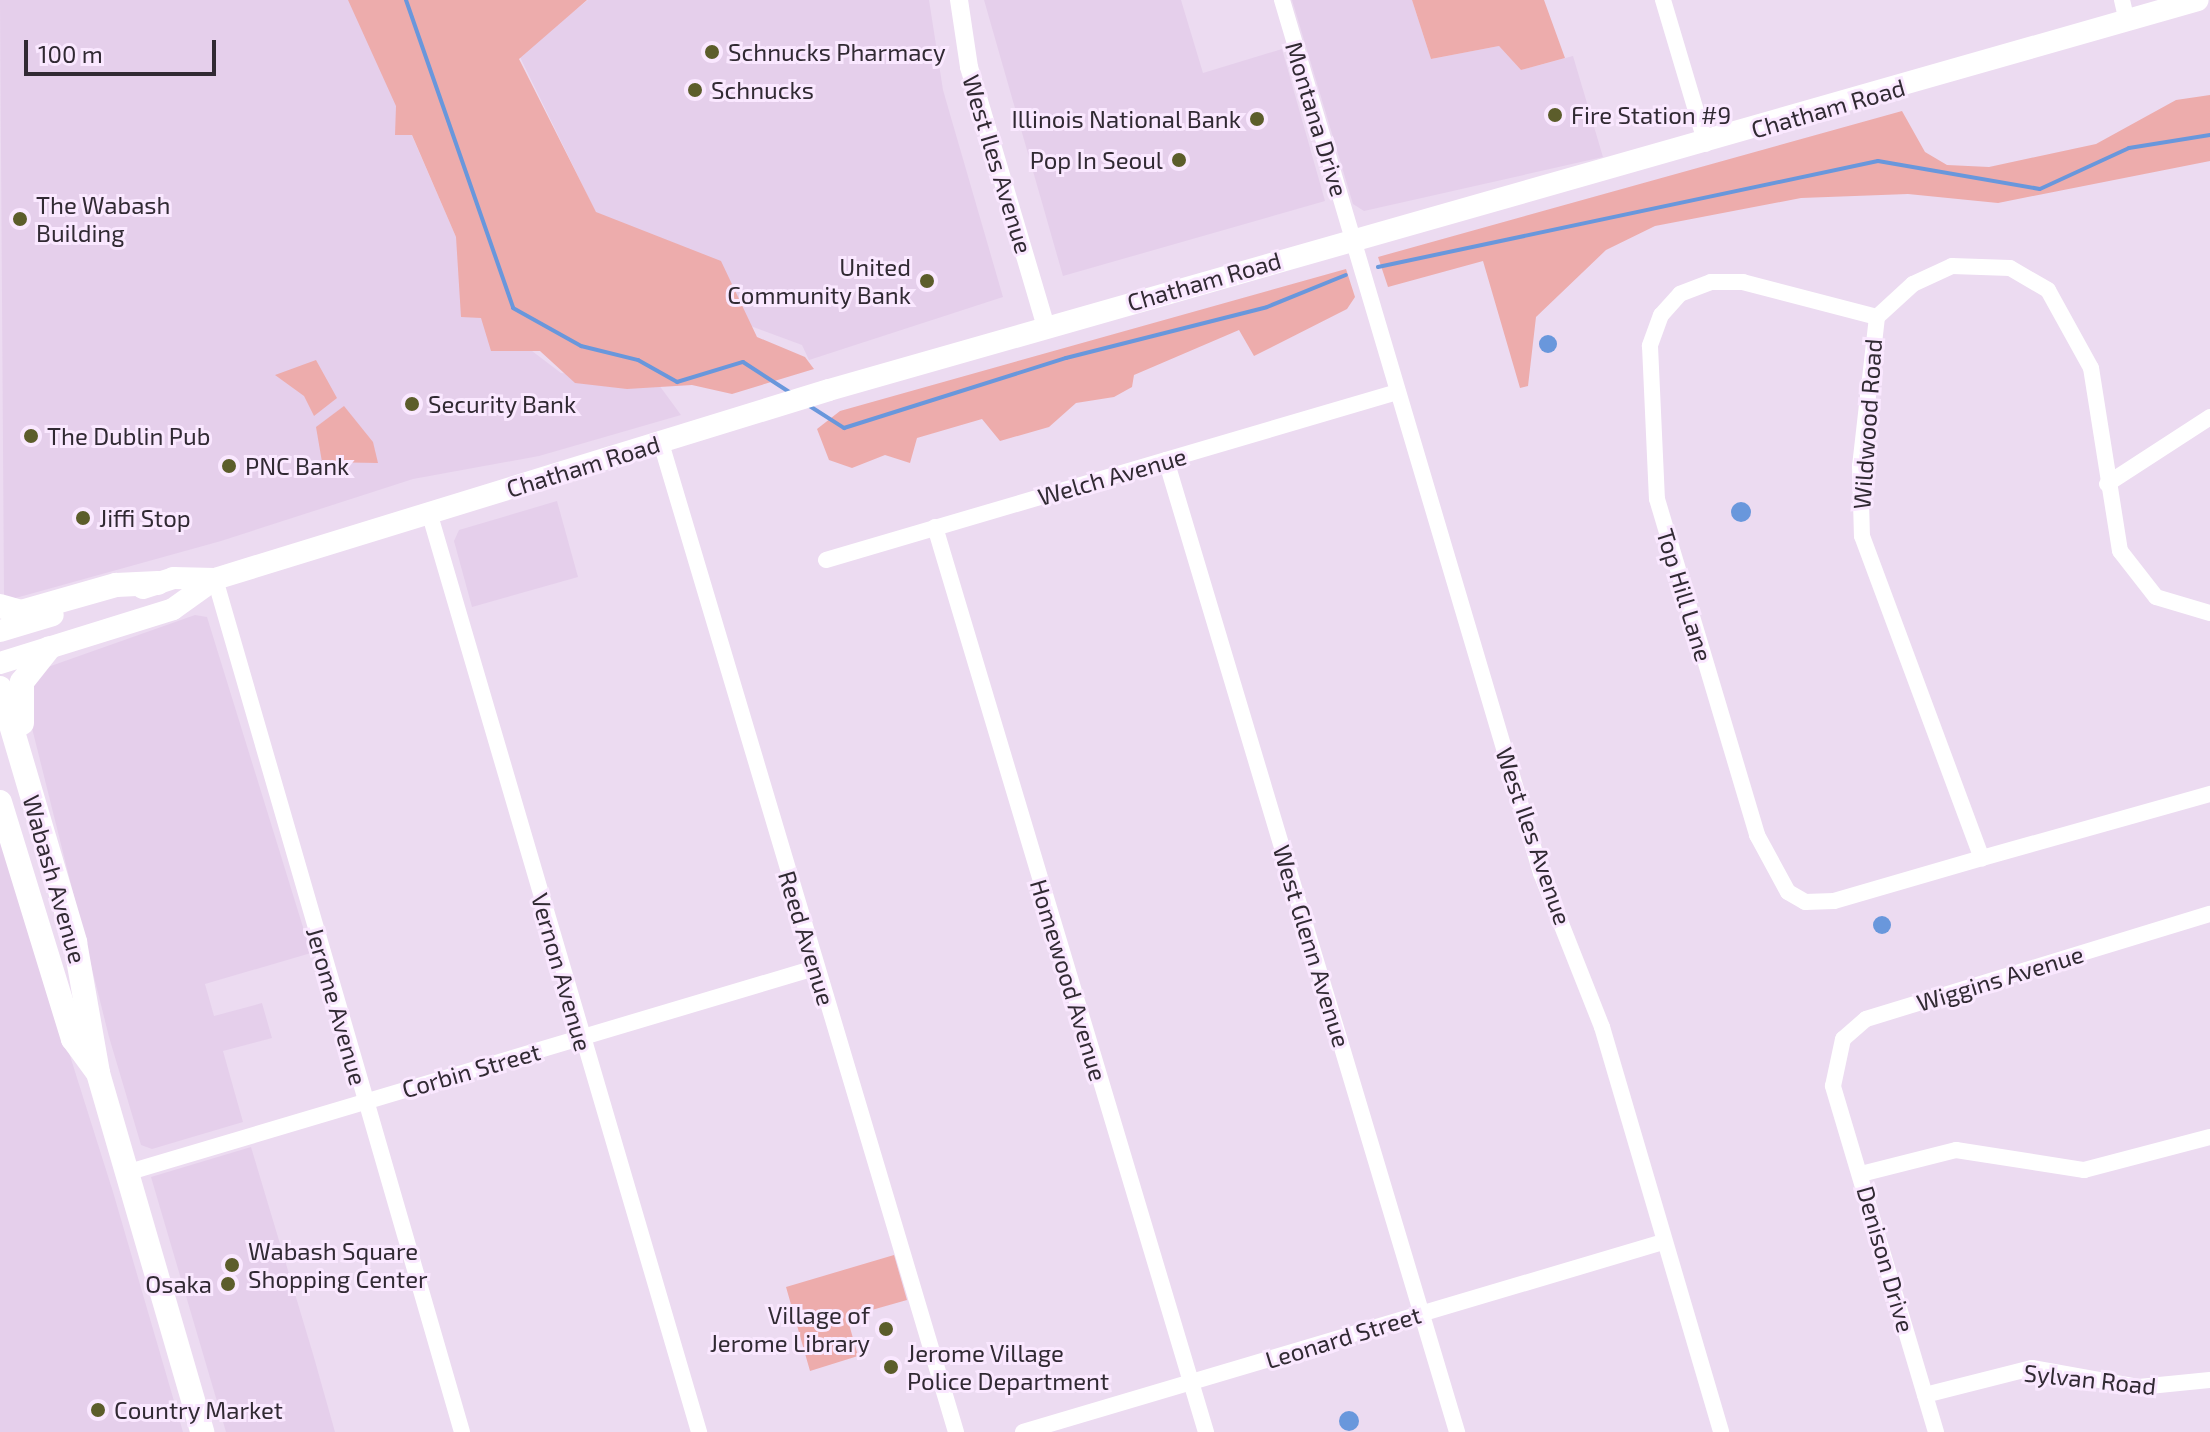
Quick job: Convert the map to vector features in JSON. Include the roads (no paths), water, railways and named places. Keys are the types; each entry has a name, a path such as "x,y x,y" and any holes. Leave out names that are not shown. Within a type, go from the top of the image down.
{"main road":[{"name":"Chatham Road","path":"0,631 158,583 215,579 829,390 1353,238 1706,144 2124,10 2198,0"},
{"name":"Chatham Road","path":"0,663 173,609 215,579"},
{"path":"0,606 21,612 116,585 158,583"},
{"path":"30,791 35,767 18,697 49,648"},
{"name":"Wabash Avenue","path":"0,688 75,942 98,1073 202,1432"},
{"name":"Wabash Avenue","path":"0,802 73,1039 98,1073"}],"street":[{"name":"West Iles Avenue","path":"959,0 971,76 1046,327"},
{"name":"Montana Drive","path":"1282,0 1353,238"},
{"path":"1663,0 1706,144"},
{"name":"West Iles Avenue","path":"1353,238 1541,873 1602,1027 1721,1432"},
{"name":"Wildwood Road","path":"1982,858 1862,536 1860,466 1877,317 1913,284 1952,266 1995,265 2048,290 2091,368 2107,484 2129,568 2156,597 2210,613"},
{"name":"Top Hill Lane","path":"1877,317 1743,282 1711,282 1680,294 1661,315 1650,346 1657,499 1757,835 1788,892 1805,902 1834,901 1982,858"},
{"name":"Welch Avenue","path":"826,560 1397,392"},
{"path":"2107,484 2210,417"},
{"name":"Reed Avenue","path":"661,443 815,968 956,1432"},
{"name":"West Glenn Avenue","path":"1166,460 1457,1432"},
{"name":"Vernon Avenue","path":"429,512 699,1432"},
{"name":"Homewood Avenue","path":"935,527 1206,1432"},
{"name":"Jerome Avenue","path":"215,579 462,1432"},
{"path":"1982,858 2210,794"},
{"name":"Wiggins Avenue","path":"1833,1086 1843,1039 1866,1019 2210,914"},
{"name":"Corbin Street","path":"126,1173 815,968"},
{"name":"Denison Drive","path":"1833,1086 1936,1432"},
{"path":"1861,1174 1956,1150 2084,1170 2210,1137"},
{"name":"Leonard Street","path":"1023,1432 1663,1242"},
{"name":"Sylvan Road","path":"1925,1395 2032,1368 2139,1387 2210,1380"}],"water":[{"path":"1548,335 1557,344 1548,353 1539,344"},
{"path":"1741,502 1748,505 1751,512 1748,519 1741,522 1734,519 1731,512 1734,505"},
{"path":"1878,916 1886,916 1891,925 1889,932 1878,934 1873,929 1873,921"},
{"path":"1349,1411 1356,1414 1359,1421 1356,1428 1349,1431 1342,1428 1339,1421 1342,1414"}],"waterway":[{"path":"406,0 513,308 581,346 638,360 677,382 743,362 791,393"},
{"path":"1378,267 1878,161 2040,189 2129,148 2210,135"},
{"path":"808,405 844,428 1066,358 1267,307 1346,275"}],"place":[{"name":"Schnucks Pharmacy","path":"712,52"},
{"name":"Schnucks","path":"695,90"},
{"name":"Fire Station #9","path":"1555,115"},
{"name":"Illinois National Bank","path":"1257,119"},
{"name":"Pop In Seoul","path":"1179,160"},
{"name":"The Wabash Building","path":"20,219"},
{"name":"United Community Bank","path":"927,281"},
{"name":"Security Bank","path":"412,404"},
{"name":"The Dublin Pub","path":"31,436"},
{"name":"PNC Bank","path":"229,466"},
{"name":"Jiffi Stop","path":"83,518"},
{"name":"Wabash Square Shopping Center","path":"232,1265"},
{"name":"Osaka","path":"228,1284"},
{"name":"Village of Jerome Library","path":"886,1329"},
{"name":"Jerome Village Police Department","path":"891,1367"},
{"name":"Country Market","path":"98,1410"}]}
